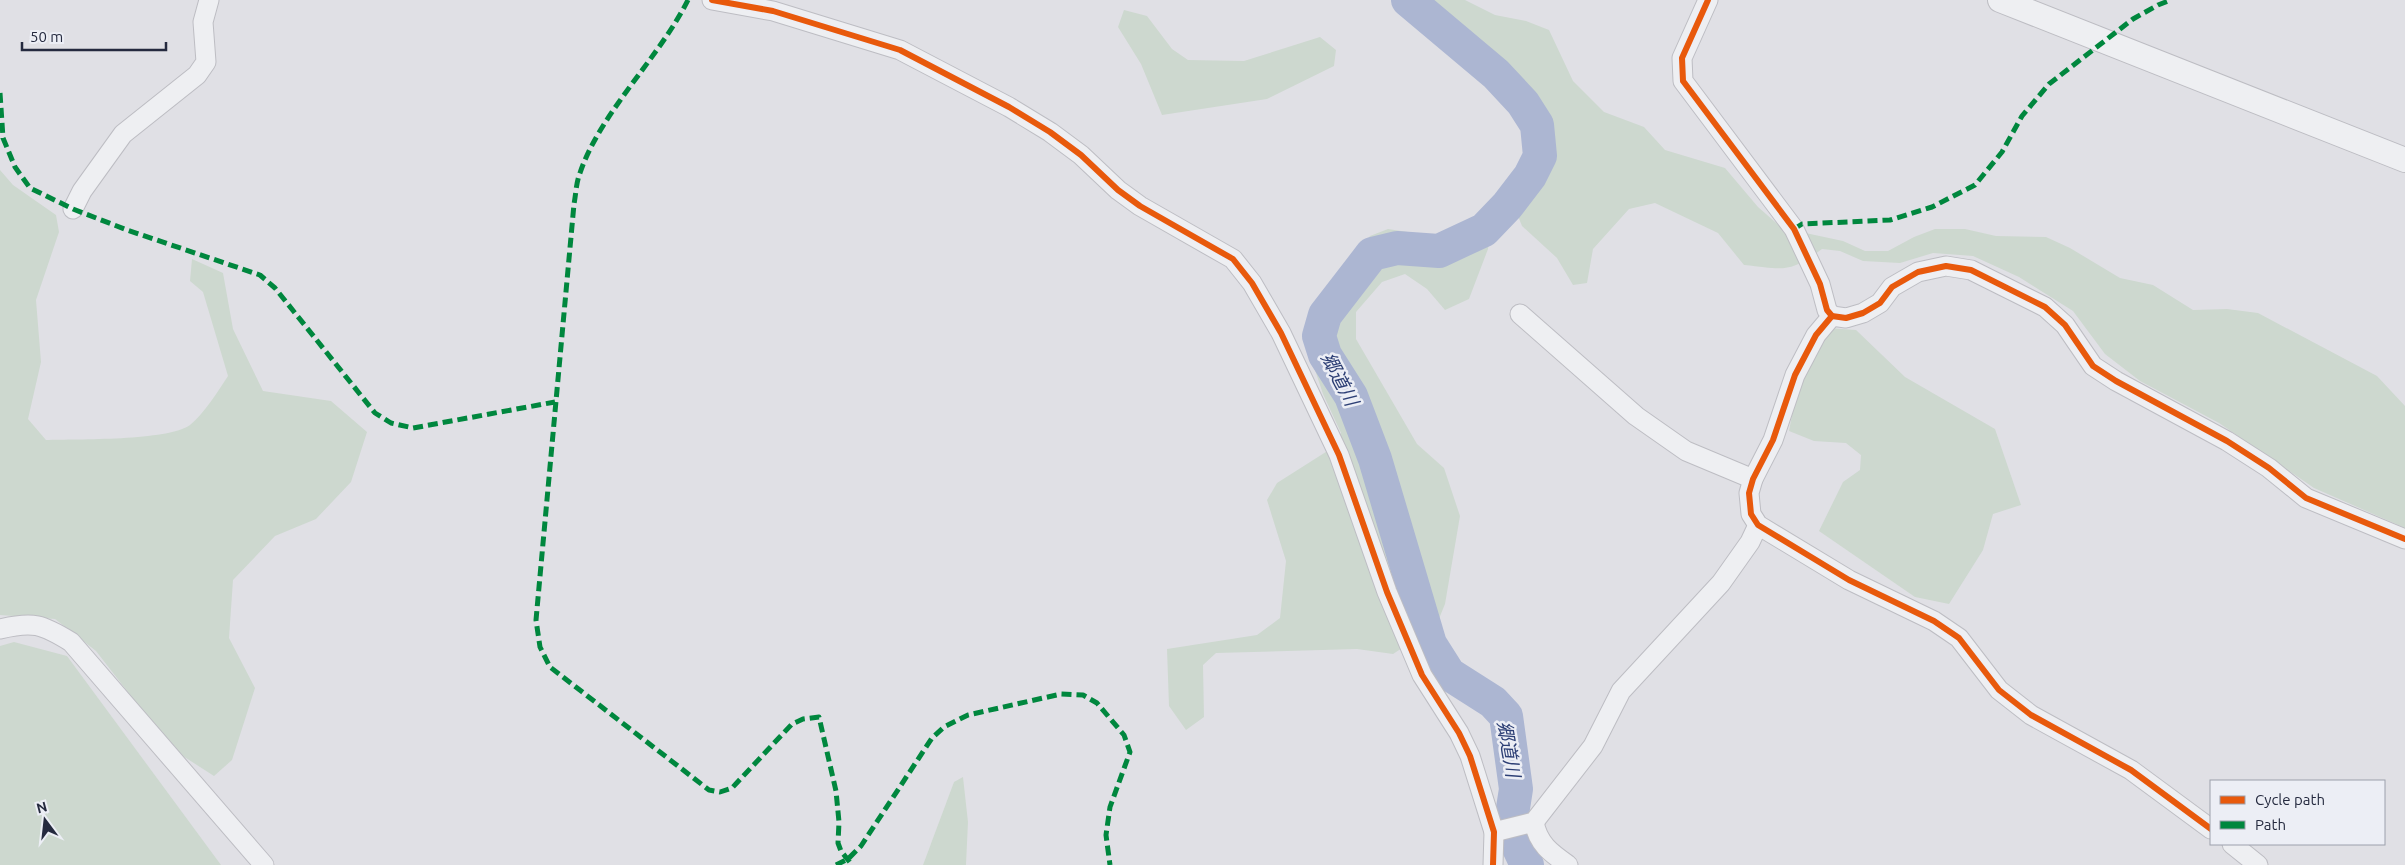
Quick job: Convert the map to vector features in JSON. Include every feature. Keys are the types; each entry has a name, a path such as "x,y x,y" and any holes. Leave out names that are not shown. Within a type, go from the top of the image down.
{"street":[{"path":"73,209 82,191 123,134 197,75 206,62 203,22 209,0"},
{"path":"712,0 773,11 900,50 1009,107 1050,132 1081,155 1118,190 1140,206 1233,259 1252,284 1281,333 1339,454 1386,592 1422,675 1459,733 1470,756 1499,831 1492,865"},
{"path":"1708,0 1682,58 1683,81 1794,229 1820,284 1827,310 1832,316 1846,318 1863,313 1880,303 1892,287 1918,272 1946,266 1971,270 2045,307 2065,325 2092,366 2116,381 2227,441 2269,468 2306,498 2405,539"},
{"path":"2000,0 2405,160"},
{"path":"1520,314 1636,416 1686,451 1753,479"},
{"path":"1832,316 1816,334 1795,375 1772,440 1753,479 1750,493 1751,514 1758,526 1849,580 1934,621 1959,638 1999,690 2031,715 2131,770 2210,827"},
{"path":"1499,831 1530,823 1593,746 1621,691 1721,583 1750,542 1758,526"},
{"path":"0,629 26,623 50,629 71,642 264,865"},
{"path":"1530,823 1546,849 1568,865"},
{"path":"2233,845 2258,865"}],"shaded area":[{"path":"1428,0 1465,0 1495,15 1526,21 1549,30 1573,81 1604,112 1644,127 1665,150 1725,168 1758,207 1782,228 1843,241 1865,251 1888,251 1914,237 1935,229 1965,229 1996,236 2046,237 2070,248 2120,278 2153,285 2193,310 2227,309 2258,313 2377,376 2405,406 2405,528 2314,488 2219,423 2140,381 2105,354 2073,311 2019,277 1973,256 1933,253 1900,263 1863,261 1840,251 1822,249 1801,263 1786,268 1744,265 1718,233 1655,203 1629,209 1593,249 1587,283 1573,285 1557,258 1522,226 1516,211 1552,169 1553,132 1537,98 1505,63 1444,16"},
{"path":"1124,10 1147,16 1172,49 1188,60 1244,61 1320,37 1336,50 1334,66 1267,99 1162,115 1141,64 1118,27"},
{"path":"0,170 13,185 56,215 59,232 36,300 41,362 28,419 46,440 143,437 163,434 190,425 206,409 228,376 203,292 190,281 192,259 223,273 233,329 263,391 331,401 367,432 351,482 316,519 275,536 233,580 229,638 255,688 232,760 214,776 172,749 96,651 55,619 0,615"},
{"path":"1467,224 1490,235 1488,249 1469,299 1445,310 1427,289 1405,274 1382,282 1356,312 1356,339 1417,444 1444,468 1460,516 1445,604 1436,626 1393,654 1357,649 1216,653 1203,665 1204,717 1186,730 1169,706 1167,649 1257,635 1280,618 1286,561 1267,500 1277,483 1329,450 1341,433 1323,394 1311,358 1319,305 1370,236 1388,229 1427,235 1451,234"},
{"path":"1828,328 1856,330 1905,377 1995,429 2021,505 1993,514 1983,550 1949,604 1915,597 1819,531 1843,482 1860,470 1861,455 1846,443 1814,441 1789,431 1801,367"},
{"path":"14,642 67,656 221,865 0,865 0,646"},
{"path":"963,777 968,822 966,865 923,865 954,782"}],"waterway":[{"name":"郷道川","path":"1408,0 1496,74 1523,103 1537,125 1540,156 1530,176 1507,206 1484,230 1439,251 1397,248 1372,254 1325,315 1319,336 1325,355 1351,396 1375,459 1430,644 1449,674 1493,702 1506,716 1516,789 1511,821 1518,846 1527,865"}],"marked path":[{"path":"688,0 662,43 601,129 589,151 578,181 574,204 536,620 540,647 550,667 709,790 720,792 732,788 792,724 803,719 819,717 836,791 839,822 838,843 841,851 852,865"},
{"path":"1794,229 1802,224 1890,220 1932,207 1975,185 2002,152 2022,116 2049,84 2133,19 2171,0"},
{"path":"0,93 3,138 15,167 30,188 73,209 127,230 260,275 275,288 375,413 391,423 413,428 555,402"},
{"path":"836,865 848,859 861,846 932,738 944,727 968,715 1061,694 1083,695 1097,703 1124,735 1130,752 1110,807 1106,835 1110,865"}],"cycle path":[{"path":"712,0 773,11 900,50 1009,107 1050,132 1081,155 1118,190 1140,206 1233,259 1252,283 1281,333 1339,455 1387,592 1422,675 1459,733 1470,756 1494,832 1493,865"},
{"path":"1708,0 1682,58 1683,81 1794,229 1820,284 1827,310 1832,316 1846,318 1863,313 1880,303 1892,287 1918,272 1946,266 1971,270 2045,307 2065,325 2093,366 2116,381 2227,441 2269,468 2306,498 2405,539"},
{"path":"1832,316 1816,335 1795,375 1773,440 1753,479 1749,493 1751,514 1758,525 1849,580 1934,621 1959,638 1999,690 2031,715 2131,770 2210,828"}]}
